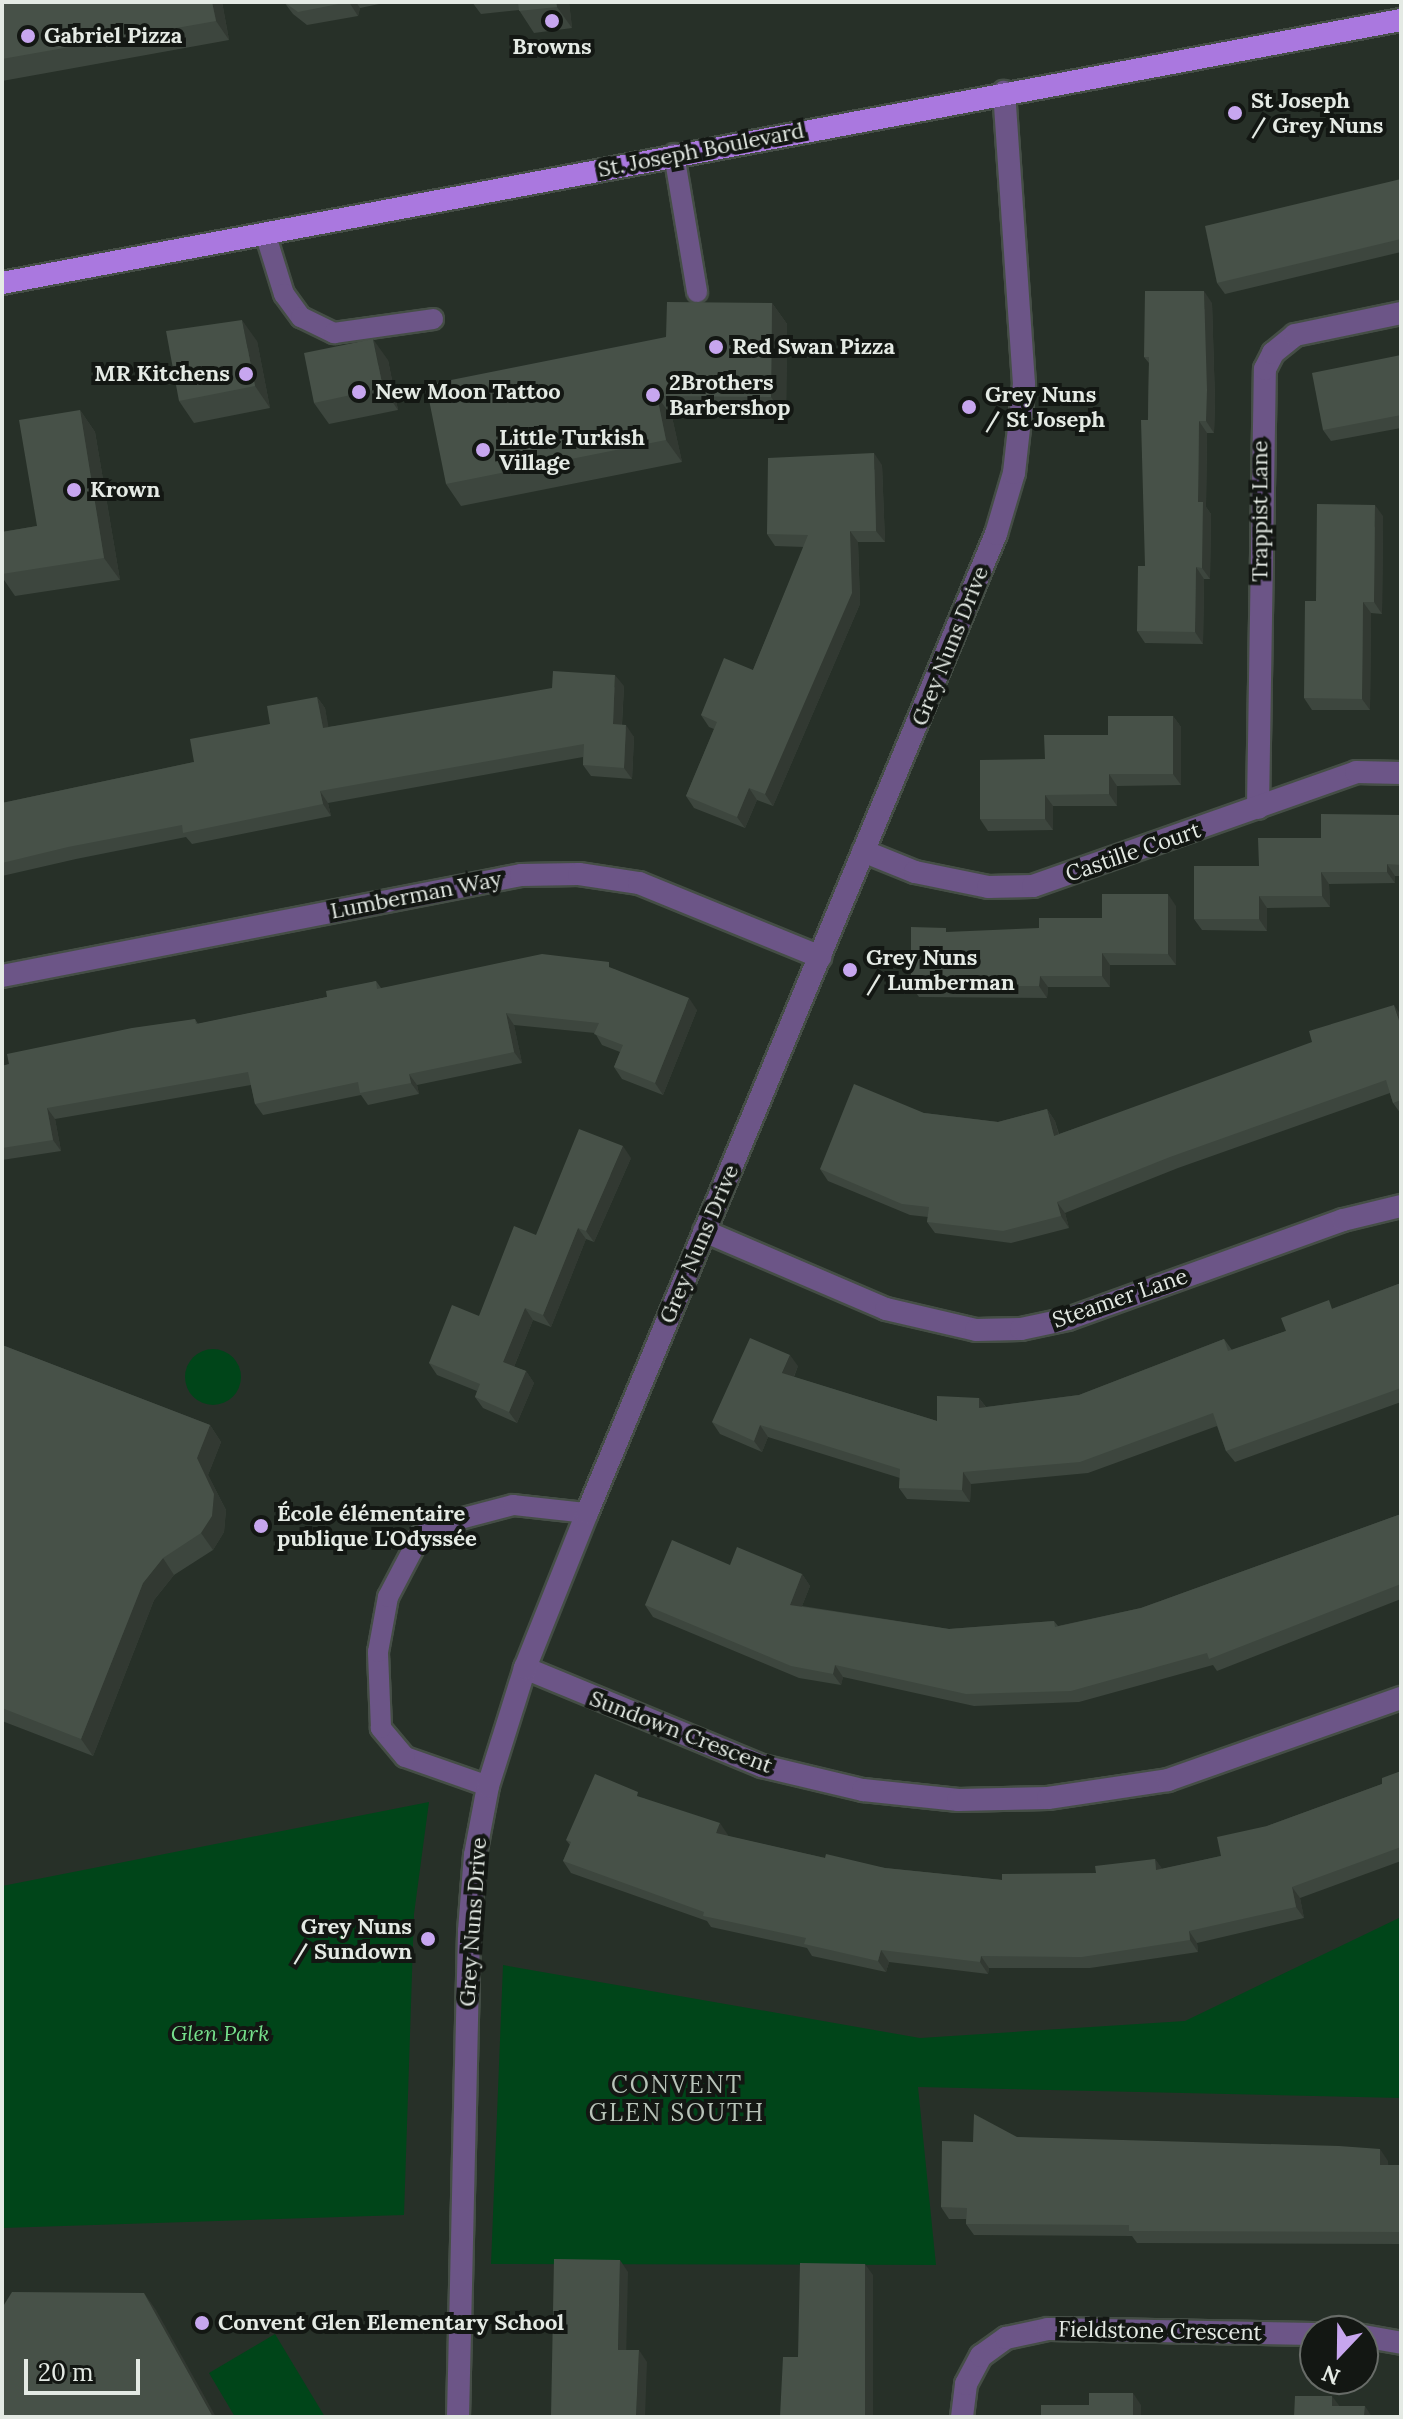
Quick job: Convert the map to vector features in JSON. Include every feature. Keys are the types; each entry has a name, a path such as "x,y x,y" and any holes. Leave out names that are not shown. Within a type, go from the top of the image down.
{"main road":[{"name":"St. Joseph Boulevard","path":"2,283 266,236 674,154 1401,20"}],"street":[{"name":"Grey Nuns Drive","path":"458,2417 469,1931 475,1855 488,1786 525,1668 587,1513 974,588 1014,473 1024,384 1004,92"},
{"name":"Trappist Lane","path":"1258,808 1265,369 1273,353 1295,335 1401,313"},
{"name":"Castille Court","path":"863,851 915,872 988,887 1033,886 1356,772 1401,773"},
{"name":"Lumberman Way","path":"2,976 521,875 579,874 639,883 820,957"},
{"name":"Steamer Lane","path":"704,1231 886,1309 947,1326 1006,1329 1068,1319 1343,1220 1401,1206"},
{"name":"Sundown Crescent","path":"525,1668 762,1766 863,1790 958,1800 1048,1798 1168,1780 1401,1698"},
{"name":"Fieldstone Crescent","path":"962,2417 966,2384 981,2356 1006,2338 1048,2329 1299,2334"},
{"path":"1379,2339 1401,2343"}],"lane":[{"path":"674,154 697,292"},
{"path":"266,236 284,294 301,317 334,333 433,319"},
{"path":"488,1786 405,1757 381,1728 378,1652 388,1597 420,1536 456,1520 513,1505 587,1513"}],"green space":[{"path":"213,1349 233,1357 241,1377 233,1397 213,1405 193,1397 185,1377 193,1357"},
{"name":"Glen Park","path":"429,1802 414,1914 404,2215 2,2228 2,1886"},
{"path":"1401,1917 1401,2098 918,2087 936,2265 491,2264 503,1965 920,2038 1185,2021"},
{"path":"275,2334 325,2417 235,2417 209,2373"}],"building":[{"path":"2,2 212,2 216,21 2,59"},
{"path":"284,2 349,2 298,12"},
{"path":"518,2 556,2 557,7 519,11"},
{"path":"1401,179 1401,239 1217,283 1205,226"},
{"path":"1145,291 1204,291 1207,390 1206,421 1199,421 1198,502 1203,502 1202,568 1196,567 1195,632 1137,631 1138,566 1145,566 1141,420 1148,420 1149,357 1144,357"},
{"path":"667,302 772,303 771,397 657,396 666,440 446,484 426,385 666,337"},
{"path":"242,320 255,386 179,401 166,331"},
{"path":"373,339 383,388 314,403 304,353"},
{"path":"1401,355 1401,415 1323,430 1312,373"},
{"path":"80,410 104,558 2,574 2,532 37,526 19,420"},
{"path":"874,453 876,531 850,531 852,593 765,794 749,788 737,817 686,796 717,722 701,715 724,658 753,670 808,535 767,534 768,458"},
{"path":"1317,504 1375,505 1374,602 1363,602 1362,699 1304,698 1305,601 1316,601"},
{"path":"553,671 615,675 613,724 626,725 624,768 583,765 584,744 320,791 323,804 183,833 182,825 2,863 2,803 194,762 190,739 270,724 267,706 317,697 323,728 552,688"},
{"path":"1108,716 1173,716 1173,774 1109,774 1109,794 1045,795 1045,819 980,819 980,760 1045,759 1044,735 1108,735"},
{"path":"1321,814 1401,815 1401,865 1387,864 1387,872 1321,872 1322,896 1259,896 1259,919 1194,919 1194,866 1259,866 1258,838 1321,838"},
{"path":"1102,894 1168,894 1168,954 1102,953 1102,976 1040,976 1039,986 911,986 911,927 946,928 946,932 1039,928 1039,918 1102,918"},
{"path":"542,954 609,962 609,967 689,998 655,1083 614,1067 623,1045 594,1034 599,1023 506,1013 514,1052 409,1074 411,1083 360,1093 358,1082 255,1104 248,1072 47,1108 53,1140 2,1148 2,1066 9,1064 7,1054 132,1028 195,1019 196,1024 327,997 326,991 376,981 377,989"},
{"path":"1394,1005 1401,1027 1401,1100 1393,1103 1386,1080 1170,1157 1057,1202 1061,1216 1003,1231 927,1222 929,1207 902,1204 820,1169 854,1084 924,1113 998,1122 1047,1109 1054,1136 1312,1042 1309,1031"},
{"path":"579,1129 623,1146 586,1231 578,1228 543,1315 525,1308 503,1362 526,1371 509,1412 475,1397 480,1384 429,1363 452,1305 479,1316 514,1226 536,1235"},
{"path":"1401,1283 1401,1388 1226,1451 1213,1413 1080,1462 963,1472 962,1490 899,1488 900,1469 760,1425 754,1441 712,1422 750,1338 790,1355 782,1373 937,1421 937,1396 979,1398 979,1408 1079,1395 1224,1339 1228,1351 1286,1331 1281,1318 1329,1300 1332,1309"},
{"path":"2,1345 210,1425 197,1458 214,1494 212,1516 201,1533 163,1558 143,1583 81,1739 2,1708"},
{"path":"1401,1514 1401,1584 1209,1659 1207,1653 1071,1691 966,1694 835,1665 833,1674 791,1666 645,1605 672,1540 730,1565 737,1547 802,1574 790,1605 949,1629 1054,1621 1055,1627 1141,1608"},
{"path":"1401,1771 1401,1847 1292,1887 1296,1907 1189,1931 1190,1940 1082,1957 981,1956 980,1962 881,1950 878,1961 804,1944 806,1938 703,1916 704,1912 563,1861 571,1842 566,1840 595,1774 638,1792 637,1796 720,1823 716,1833 885,1868 1002,1880 1002,1874 1096,1873 1095,1866 1155,1859 1156,1870 1221,1856 1217,1837 1267,1826 1382,1784 1382,1778"},
{"path":"974,2114 1017,2137 1380,2149 1380,2165 1401,2165 1401,2232 1129,2231 1129,2225 966,2224 967,2208 941,2207 942,2141 973,2142"},
{"path":"554,2259 620,2260 618,2350 639,2350 636,2417 551,2417"},
{"path":"800,2263 865,2264 865,2417 780,2417 783,2357 798,2357"},
{"path":"12,2292 144,2293 213,2417 2,2417 2,2308"},
{"path":"1089,2393 1133,2393 1133,2417 1041,2417 1041,2405 1089,2405"},
{"path":"1295,2396 1332,2396 1332,2406 1365,2406 1364,2417 1294,2417"}],"place":[{"name":"Browns","path":"552,21"},
{"name":"Gabriel Pizza","path":"28,36"},
{"name":"St Joseph / Grey Nuns","path":"1235,113"},
{"name":"Red Swan Pizza","path":"716,347"},
{"name":"MR Kitchens","path":"246,374"},
{"name":"New Moon Tattoo","path":"359,392"},
{"name":"2Brothers Barbershop","path":"653,395"},
{"name":"Grey Nuns / St Joseph","path":"969,407"},
{"name":"Little Turkish Village","path":"483,450"},
{"name":"Krown","path":"74,490"},
{"name":"Grey Nuns / Lumberman","path":"850,970"},
{"name":"École élémentaire publique L'Odyssée","path":"261,1526"},
{"name":"Grey Nuns / Sundown","path":"428,1939"},
{"name":"Convent Glen Elementary School","path":"202,2323"}],"district":[{"name":"CONVENT GLEN SOUTH","path":"677,2099"}]}
